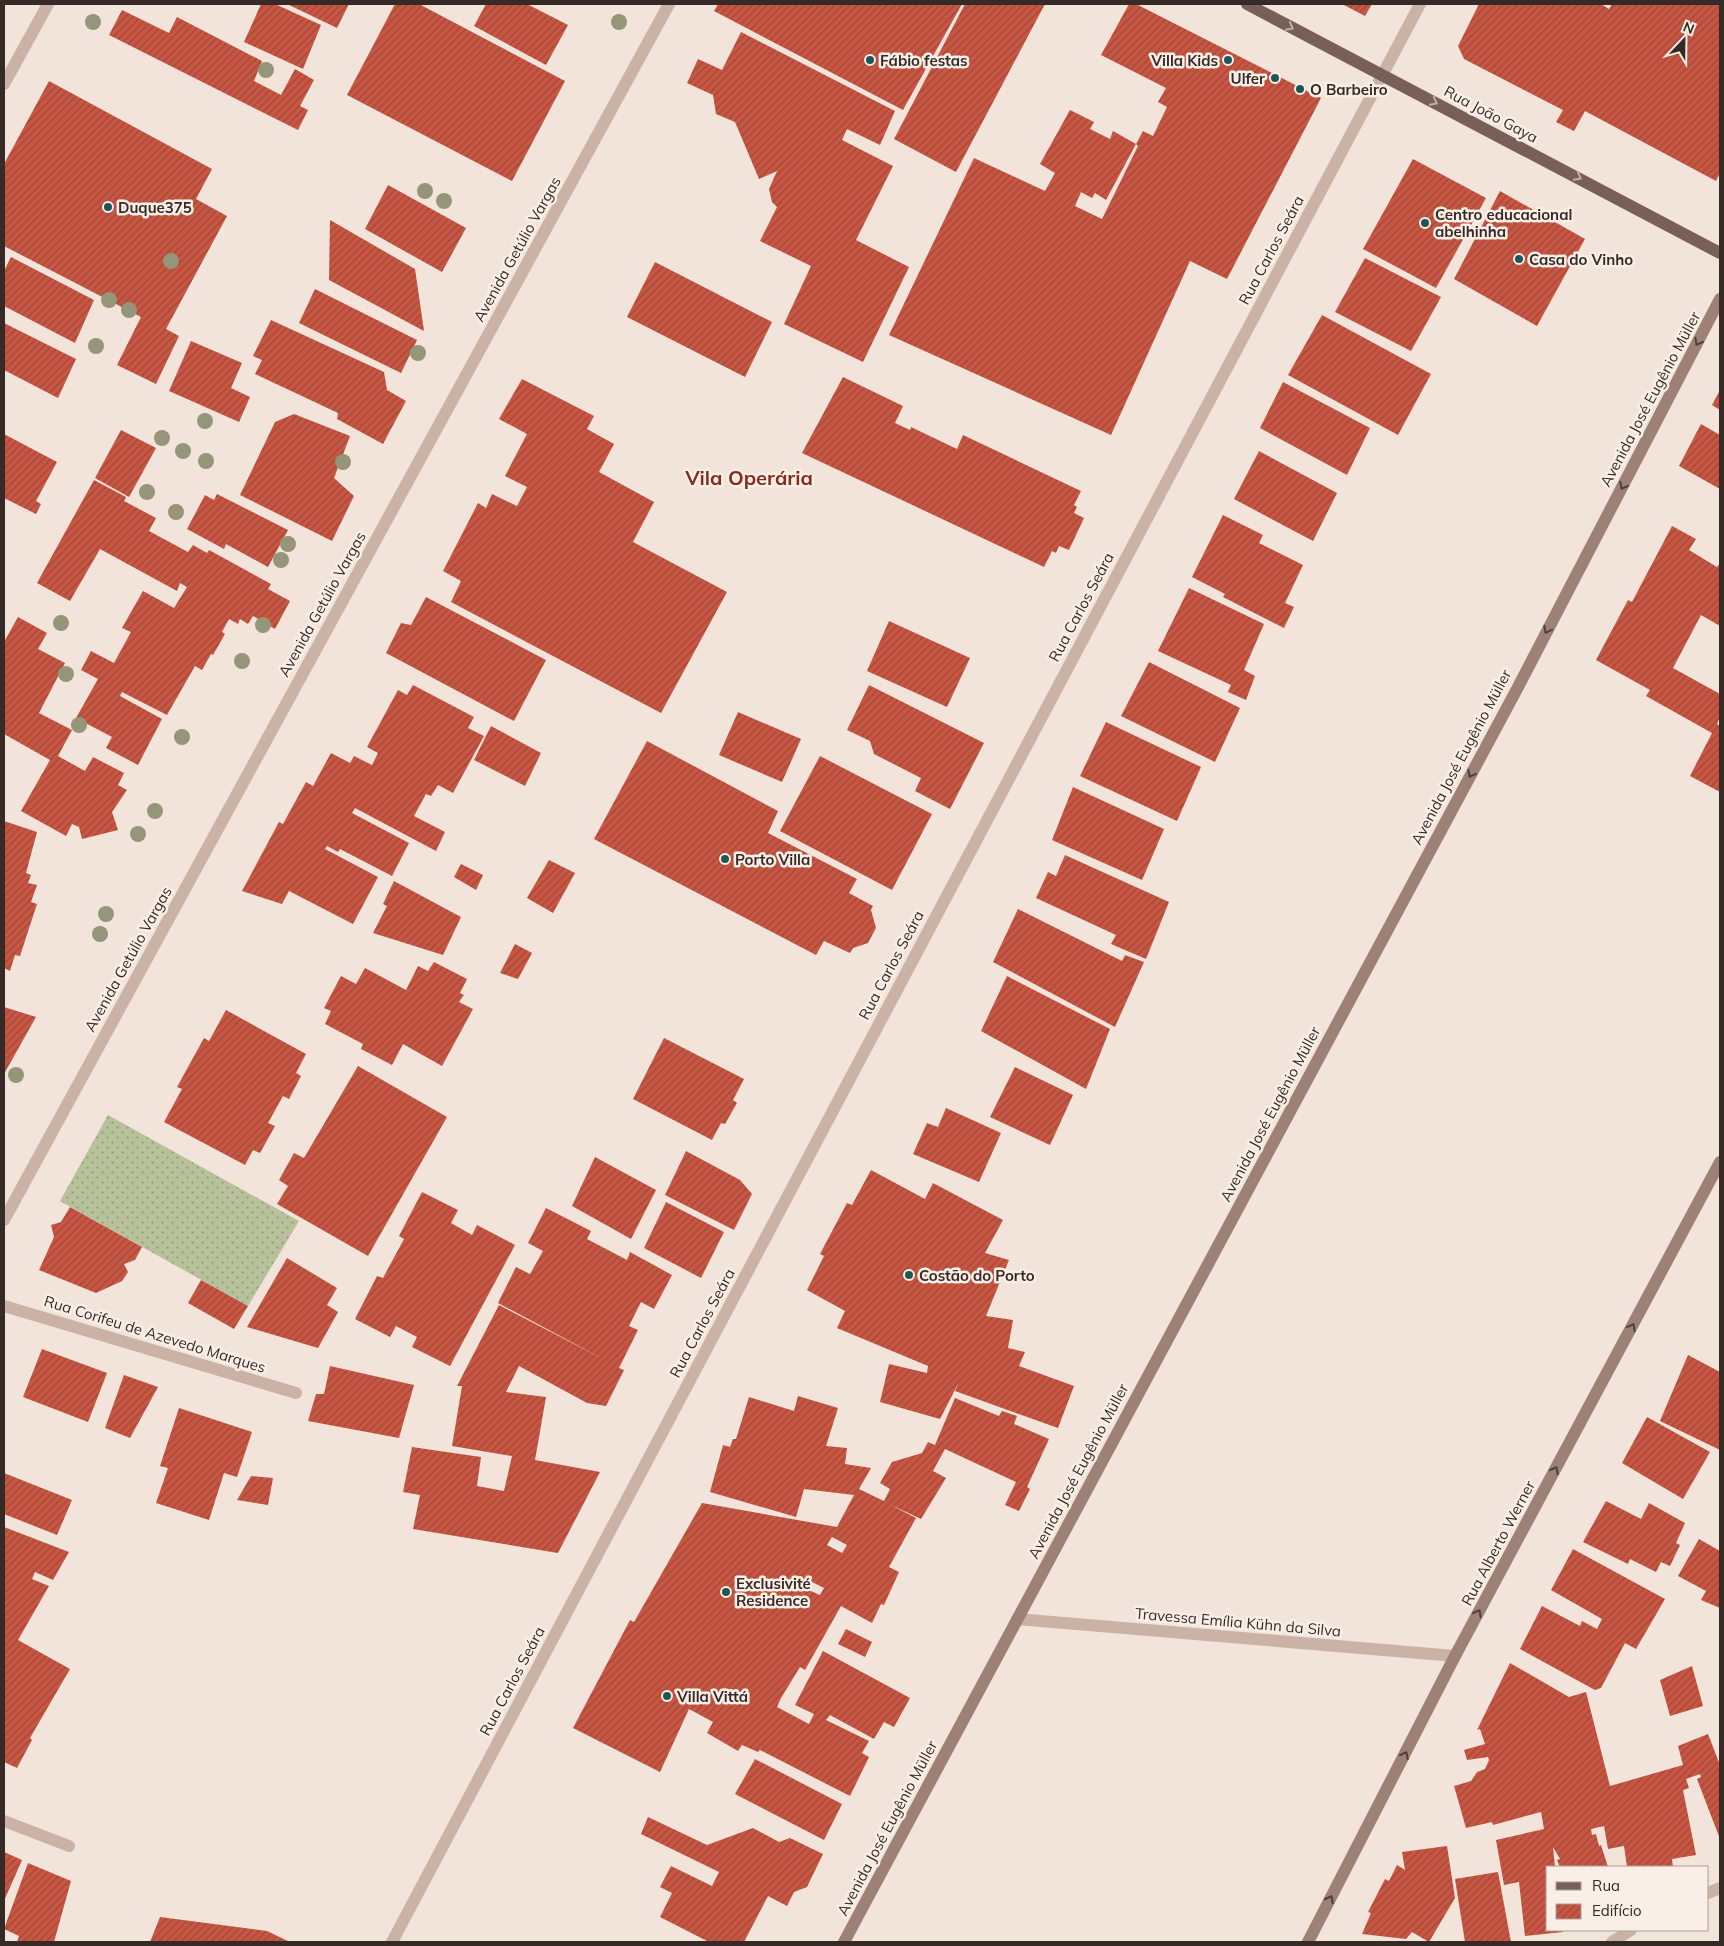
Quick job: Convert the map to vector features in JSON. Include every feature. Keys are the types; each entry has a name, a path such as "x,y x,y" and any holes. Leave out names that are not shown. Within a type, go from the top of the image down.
{"main road":[{"name":"Rua João Gaya","path":"1247,4 1720,252"},
{"name":"Avenida José Eugênio Müller","path":"844,1942 1517,689 1720,299"},
{"name":"Rua Alberto Werner","path":"1308,1942 1455,1656 1720,1162"}],"street":[{"path":"4,84 48,4"},
{"name":"Avenida Getúlio Vargas","path":"4,1220 669,4"},
{"name":"Rua Carlos Seára","path":"392,1942 1420,4"},
{"name":"Rua Corifeu de Azevedo Marques","path":"4,1306 296,1394"},
{"name":"Travessa Emília Kühn da Silva","path":"1017,1620 1455,1656"},
{"path":"4,1821 69,1846"},
{"path":"1612,1942 1629,1931"}],"green space":[{"path":"108,1115 299,1221 248,1306 60,1201"}],"building":[{"path":"261,4 275,4 321,25 303,69 244,42"},
{"path":"287,4 349,4 337,28"},
{"path":"395,4 419,4 565,81 512,181 347,95"},
{"path":"486,4 527,4 568,25 546,65 474,26"},
{"name":"Fábio festas","path":"718,4 962,4 903,110 714,11"},
{"path":"965,4 1045,4 956,172 894,139"},
{"path":"1129,4 1136,4 1321,98 1227,279 1190,261 1111,435 889,335 974,158 1045,191 1055,173 1040,164 1070,110 1094,122 1090,129 1110,139 1113,131 1136,144 1143,131 1153,136 1167,107 1158,102 1166,88 1101,55","holes":["1136,144 1138,146 1102,219 1075,206 1081,192 1092,198 1095,193 1106,200"]},
{"path":"1342,4 1372,4 1365,16"},
{"path":"1479,4 1601,4 1609,9 1612,4 1720,4 1720,173 1716,181 1585,111 1574,131 1556,122 1563,110 1464,59 1458,46"},
{"path":"122,10 169,33 177,17 262,61 254,81 281,95 295,69 314,80 300,106 308,110 298,130 109,35"},
{"path":"741,32 895,111 880,145 847,129 842,140 893,166 856,240 909,267 863,362 784,324 811,266 760,241 777,207 772,202 769,189 777,171 759,179 735,122 716,114 713,95 687,83 698,59 722,70"},
{"name":"Duque375","path":"49,81 212,169 196,199 227,216 166,329 179,336 156,384 117,365 141,317 4,246 4,164"},
{"name":"Centro educacional abelhinha","path":"1413,159 1486,198 1436,288 1363,249"},
{"path":"388,185 466,228 442,272 365,229"},
{"name":"Casa do Vinho","path":"1500,191 1585,239 1537,326 1454,279"},
{"path":"330,220 415,269 424,331 329,280"},
{"path":"11,257 94,300 75,343 4,306 4,271"},
{"path":"1365,258 1441,297 1411,351 1335,312"},
{"path":"655,262 772,322 745,377 627,317"},
{"path":"315,289 417,340 401,373 299,323"},
{"path":"1322,315 1431,374 1398,435 1288,375"},
{"path":"271,320 384,372 387,390 406,401 383,444 337,419 338,413 255,374 262,360 253,356"},
{"path":"4,323 76,359 58,398 4,370"},
{"path":"191,341 242,363 231,388 250,397 239,422 169,391"},
{"path":"843,377 903,406 895,423 910,430 911,427 957,449 963,435 1081,491 1074,505 1077,507 1074,513 1084,518 1069,550 1059,546 1056,553 1052,551 1044,567 802,453"},
{"path":"522,379 594,416 587,429 614,444 599,472 654,502 633,542 727,592 661,713 451,602 461,581 443,571 478,503 486,508 492,494 517,506 527,487 505,476 527,434 499,419"},
{"path":"1283,382 1370,428 1347,475 1260,428"},
{"path":"1720,390 1720,410 1712,405"},
{"path":"294,414 350,436 334,478 354,496 332,541 240,495 275,422"},
{"path":"1701,424 1720,435 1720,489 1679,466"},
{"path":"121,430 156,448 129,497 95,478"},
{"path":"4,434 57,462 36,501 41,504 36,514 4,498"},
{"path":"1259,451 1337,493 1313,541 1234,499"},
{"path":"94,480 126,497 124,501 156,518 149,531 188,552 193,545 207,553 209,550 271,584 268,589 290,601 275,629 253,616 248,624 240,619 238,624 229,619 222,632 225,634 213,655 211,654 202,670 195,666 167,715 122,692 120,696 162,719 138,765 106,748 112,737 76,718 98,679 81,670 91,651 114,663 131,632 122,628 143,591 174,608 187,587 180,583 177,591 100,549 70,601 37,583"},
{"path":"217,494 288,530 268,567 226,544 224,549 187,529 205,495 214,500"},
{"path":"1223,515 1263,535 1259,543 1303,565 1285,603 1294,607 1284,628 1223,597 1225,594 1192,577"},
{"path":"1672,526 1696,539 1689,550 1717,567 1720,563 1720,626 1701,615 1673,668 1720,694 1720,717 1717,724 1720,726 1720,792 1690,776 1712,733 1646,696 1650,690 1596,660 1628,600 1632,602"},
{"path":"1189,588 1264,624 1244,670 1255,676 1246,700 1228,692 1231,685 1158,651"},
{"path":"426,597 546,660 514,721 386,653 401,623 411,625"},
{"path":"18,617 47,633 38,649 65,663 39,713 72,730 58,756 85,771 93,757 124,773 118,785 127,790 112,812 118,830 82,839 79,827 72,824 66,836 21,811 50,760 4,734 4,642"},
{"path":"889,621 970,658 947,707 867,671"},
{"path":"1149,662 1240,708 1215,762 1121,716"},
{"path":"413,685 474,717 468,728 484,736 453,793 438,785 431,796 426,794 414,816 445,832 436,851 355,808 352,813 409,843 392,876 340,849 338,852 327,846 325,849 378,877 353,924 289,891 282,904 242,891 279,822 283,824 306,782 313,786 331,753 350,763 354,756 372,765 378,753 367,747 398,690 407,695"},
{"path":"869,685 984,743 950,809 915,791 921,778 874,754 870,741 847,730"},
{"path":"738,712 801,739 782,782 719,755"},
{"path":"1106,722 1201,767 1177,821 1080,776"},
{"path":"491,726 541,753 525,786 474,760"},
{"name":"Porto Villa","path":"647,741 778,811 768,833 857,879 849,893 873,906 871,910 876,928 868,943 853,948 850,953 824,941 816,955 594,839"},
{"path":"820,756 932,814 892,890 780,831"},
{"path":"1073,787 1164,829 1142,880 1052,840"},
{"path":"4,821 37,832 26,873 31,875 28,883 37,885 31,902 37,904 20,956 15,955 10,971 4,968"},
{"path":"1065,855 1169,902 1146,959 1111,944 1116,935 1036,898 1048,872 1056,876"},
{"path":"549,860 575,873 553,913 527,898"},
{"path":"461,864 483,875 476,890 454,877"},
{"path":"394,881 461,917 443,955 373,933 387,906 383,904"},
{"path":"1018,909 1122,961 1125,955 1144,962 1115,1027 993,962"},
{"path":"515,944 532,953 518,979 500,973"},
{"path":"434,962 467,979 460,993 464,995 459,1002 473,1009 442,1066 403,1044 392,1065 361,1049 363,1044 325,1024 331,1011 324,1008 341,976 356,984 365,968 406,990 418,966 428,971"},
{"path":"1007,976 1110,1029 1086,1089 981,1031"},
{"path":"4,1007 36,1017 4,1074"},
{"path":"226,1010 306,1054 296,1073 301,1076 289,1099 283,1096 268,1123 275,1126 260,1153 253,1150 245,1165 164,1122 182,1089 177,1087 204,1038 209,1041"},
{"path":"664,1038 744,1079 733,1100 737,1103 725,1124 721,1123 712,1140 633,1099"},
{"path":"358,1066 447,1117 368,1256 277,1204 288,1186 279,1180 294,1153 304,1158"},
{"path":"1015,1067 1073,1095 1050,1145 990,1117"},
{"path":"946,1108 1001,1133 979,1182 913,1154 927,1123 938,1127"},
{"path":"686,1151 740,1180 752,1194 734,1230 665,1195"},
{"path":"595,1157 656,1190 631,1239 572,1206"},
{"name":"Costão do Porto","path":"871,1170 925,1199 933,1183 1003,1220 985,1253 1009,1260 986,1316 1013,1320 1008,1348 1025,1352 1019,1366 1074,1386 1058,1428 955,1391 959,1382 940,1419 880,1402 889,1364 927,1373 928,1366 837,1328 845,1311 807,1290 824,1256 820,1254 847,1203 852,1205"},
{"path":"422,1192 458,1210 451,1223 472,1235 477,1225 515,1245 450,1366 412,1347 417,1337 396,1326 390,1337 355,1319 377,1276 383,1278 404,1239 399,1236"},
{"path":"666,1202 724,1232 701,1278 644,1248"},
{"path":"70,1207 142,1247 135,1260 124,1264 128,1272 122,1281 96,1293 39,1270 54,1237 51,1225 61,1222"},
{"path":"546,1208 591,1231 587,1239 627,1260 630,1252 672,1275 654,1309 641,1302 629,1326 638,1330 619,1368 624,1370 606,1406 587,1403 519,1366 506,1392 546,1397 535,1460 600,1472 558,1553 413,1529 420,1495 403,1492 412,1447 481,1457 477,1486 504,1491 512,1456 452,1446 462,1386 457,1386 499,1305 605,1360 498,1303 516,1267 530,1274 543,1251 528,1243"},
{"path":"287,1258 337,1288 327,1305 338,1312 318,1348 247,1327"},
{"path":"201,1280 248,1306 234,1329 188,1303"},
{"path":"42,1349 107,1373 88,1422 23,1397"},
{"path":"1688,1355 1720,1372 1720,1450 1660,1421"},
{"path":"330,1366 414,1385 399,1438 308,1421 316,1394 324,1394"},
{"path":"124,1375 158,1387 130,1438 105,1428"},
{"path":"798,1396 838,1408 826,1446 847,1448 845,1464 871,1468 859,1489 884,1501 890,1489 880,1483 892,1462 922,1453 928,1442 935,1445 955,1398 999,1416 1002,1411 1017,1416 1014,1424 1049,1439 1027,1487 1030,1489 1019,1511 1005,1505 1016,1482 945,1449 933,1471 946,1478 921,1519 889,1504 916,1518 889,1567 899,1572 884,1605 881,1604 872,1623 841,1606 805,1670 800,1667 777,1707 809,1724 814,1714 795,1705 823,1651 910,1698 894,1727 884,1722 874,1739 830,1715 826,1720 869,1741 862,1753 869,1757 850,1796 760,1750 758,1752 742,1745 738,1751 707,1733 713,1722 689,1709 660,1772 573,1728 630,1620 634,1622 702,1503 837,1527 854,1495 804,1489 796,1517 710,1492 723,1445 730,1447 733,1439 736,1439 749,1397 794,1411","holes":["832,1537 847,1545 842,1553 827,1545","808,1580 824,1588 820,1595 804,1588"]},
{"path":"179,1408 252,1432 237,1477 224,1473 209,1520 156,1503 168,1468 160,1466"},
{"path":"1647,1417 1710,1452 1683,1499 1622,1463"},
{"path":"4,1473 72,1500 57,1535 4,1514"},
{"path":"251,1476 273,1478 268,1505 237,1500"},
{"path":"1606,1501 1641,1519 1649,1503 1685,1523 1676,1543 1680,1545 1670,1566 1661,1562 1656,1572 1630,1559 1628,1564 1583,1542"},
{"path":"4,1527 69,1552 53,1580 35,1572 32,1579 49,1586 18,1640 70,1669 30,1738 32,1740 17,1768 4,1762"},
{"path":"1699,1539 1720,1551 1720,1608 1701,1600 1706,1591 1678,1576"},
{"path":"1573,1549 1665,1599 1636,1649 1625,1643 1601,1688 1595,1690 1520,1649 1542,1606 1580,1626 1582,1621 1597,1629 1602,1619 1551,1590"},
{"path":"846,1629 872,1642 865,1657 838,1644"},
{"path":"1510,1663 1569,1697 1586,1692 1610,1786 1683,1765 1678,1746 1708,1734 1720,1765 1720,1839 1697,1779 1701,1777 1700,1774 1686,1779 1689,1788 1683,1790 1696,1855 1672,1859 1673,1866 1627,1866 1624,1846 1608,1849 1604,1826 1591,1829 1592,1835 1596,1834 1599,1846 1601,1845 1608,1866 1560,1866 1557,1860 1560,1859 1553,1847 1555,1866 1546,1866 1546,1931 1563,1932 1525,1936 1519,1882 1504,1885 1496,1840 1544,1829 1541,1812 1493,1825 1492,1822 1466,1828 1454,1786 1471,1781 1477,1772 1485,1769 1489,1760 1488,1757 1467,1760 1464,1750 1485,1744 1480,1729 1477,1730"},
{"path":"1692,1666 1703,1706 1670,1716 1660,1680"},
{"path":"755,1759 842,1804 824,1840 735,1794"},
{"path":"648,1817 707,1845 753,1828 779,1842 790,1838 823,1854 807,1887 794,1892 787,1906 768,1896 744,1942 709,1942 660,1917 672,1893 660,1887 671,1866 712,1886 719,1872 641,1834"},
{"path":"1447,1846 1455,1898 1429,1942 1412,1932 1406,1939 1362,1934 1371,1913 1368,1912 1385,1879 1389,1881 1397,1865 1405,1870 1402,1852"},
{"path":"4,1852 22,1860 4,1901"},
{"path":"28,1863 71,1881 54,1942 17,1942 19,1936 4,1929"},
{"path":"1498,1872 1511,1942 1465,1942 1455,1879"},
{"path":"160,1917 267,1931 290,1942 150,1942"}],"place":[{"name":"Fábio festas","path":"870,60"},
{"name":"Villa Kids","path":"1228,60"},
{"name":"Ulfer","path":"1275,78"},
{"name":"O Barbeiro","path":"1300,89"},
{"name":"Duque375","path":"108,207"},
{"name":"Centro educacional abelhinha","path":"1425,223"},
{"name":"Casa do Vinho","path":"1519,259"},
{"name":"Porto Villa","path":"725,859"},
{"name":"Costão do Porto","path":"909,1275"},
{"name":"Exclusivité Residence","path":"726,1592"},
{"name":"Villa Vittá","path":"667,1696"}],"district":[{"name":"Vila Operária","path":"749,477"}]}
